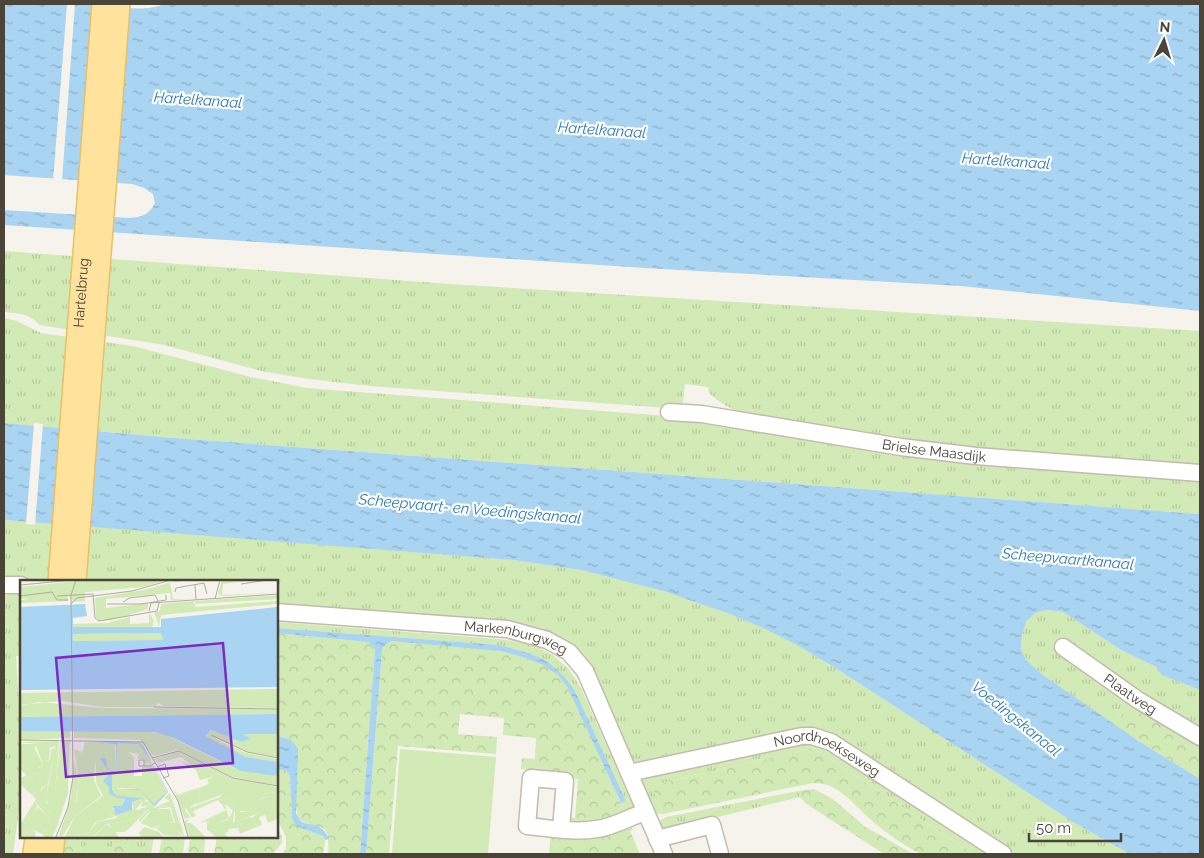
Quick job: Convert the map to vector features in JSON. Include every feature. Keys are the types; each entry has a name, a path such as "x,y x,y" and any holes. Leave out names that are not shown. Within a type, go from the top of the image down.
{"main road":[{"name":"Hartelbrug","path":"59,580 103,4"},
{"name":"Hartelbrug","path":"75,580 119,4"},
{"path":"34,854 36,838"},
{"path":"52,854 54,838"}],"street":[{"name":"Brielse Maasdijk","path":"669,412 702,414 901,447 976,456 1200,473"},
{"path":"4,585 20,585"},
{"name":"Markenburgweg","path":"278,612 507,629 547,640 569,652 585,671 664,854"},
{"name":"Plaatweg","path":"1063,648 1138,700 1200,737"},
{"name":"Noordhoekseweg","path":"629,773 802,736 820,738 831,742 1003,854"},
{"path":"561,829 599,829 646,815"},
{"path":"657,839 712,825 720,854"}],"green space":[{"path":"4,251 450,284 1200,331 1200,468 949,448 744,414 717,400 709,393 708,387 685,384 682,409 369,386 265,372 164,345 40,325 32,318 4,312"},
{"path":"4,318 17,321 41,333 133,346 251,377 307,388 680,417 1200,479 1200,514 174,438 4,423"},
{"path":"4,520 56,524 52,580 4,580"},
{"path":"87,526 513,560 581,570 663,591 727,613 797,645 1073,822 1130,854 1008,854 828,736 636,763 629,758 598,692 552,637 278,607 278,580 83,580"},
{"path":"4,593 20,593 20,656 16,656 20,718 20,803 13,854 4,854"},
{"path":"1047,610 1063,612 1121,650 1156,667 1163,675 1200,690 1200,734 1117,681 1058,639 1053,646 1133,702 1113,724 1043,675 1026,660 1021,649 1022,635 1026,622 1035,613"},
{"path":"278,622 499,639 524,643 553,655 569,669 581,688 634,808 625,813 621,803 626,801 575,691 567,680 543,659 523,651 499,645 278,628"},
{"path":"278,633 368,642 372,645 375,651 360,854 328,854 325,830 321,827 305,823 298,818 284,737 278,736"},
{"path":"391,641 480,648 504,652 545,665 562,679 576,702 625,813 605,821 570,823 565,817 575,818 578,779 563,777 563,773 521,769 522,758 535,759 536,738 503,735 504,718 460,714 458,734 497,737 496,754 398,746 389,854 366,854 382,649"},
{"path":"1133,702 1200,744 1200,779 1113,724"},
{"path":"790,742 825,743 995,854 973,854 814,748 654,785 654,792 663,814 652,813 641,783 645,776"},
{"path":"814,748 973,854 922,854 881,828 838,790 822,784 813,783 663,814 654,792 654,785"},
{"path":"400,749 496,757 488,854 392,854"},
{"path":"278,768 288,771 290,776 292,818 304,829 324,836 323,854 284,854 286,837 278,821"},
{"path":"814,789 833,799 864,826 913,854 884,854 805,803 798,791"},
{"path":"798,791 800,797 665,830 661,829 657,822 666,817"},
{"path":"629,821 633,830 630,831 640,854 549,854 551,831"},
{"path":"278,828 282,837 282,843 273,854 214,854 217,838 278,838"},
{"path":"61,838 81,838 80,854 59,854"},
{"path":"81,838 114,838 112,854 80,854"},
{"path":"114,838 130,838 126,854 112,854"},
{"path":"130,838 154,838 151,854 126,854"},
{"path":"162,838 185,838 183,854 159,854"},
{"path":"190,838 205,838 204,854 188,854"}],"water":[{"name":"Hartelkanaal","path":"4,4 78,4 145,8 163,4 1200,4 1200,311 961,286 645,268 4,225 4,210 129,218 145,215 155,203 153,194 144,188 132,184 4,175"},
{"path":"4,423 174,438 1200,514 1200,690 1162,675 1156,667 1121,650 1063,612 1047,610 1035,613 1026,622 1022,635 1021,649 1026,660 1043,675 1140,742 1200,779 1200,854 1130,854 1073,822 797,645 727,613 663,591 581,570 513,560 4,520"},
{"path":"278,628 499,645 523,651 543,659 567,680 575,691 626,801 621,803 568,688 558,675 543,665 500,651 391,641 382,649 366,854 360,854 375,650 368,642 278,633"},
{"path":"278,736 294,743 298,749 296,813 303,822 321,828 329,839 325,840 323,836 296,826 292,818 290,776 287,771 278,769"}],"pier":[{"path":"67,4 75,4 62,181 53,181"},
{"path":"34,423 43,424 35,525 26,524"}],"water label":[{"name":"Scheepvaart- en Voedingskanaal","path":"470,509"},
{"name":"Scheepvaartkanaal","path":"1068,559"},
{"name":"Voedingskanaal","path":"1016,719"}]}
